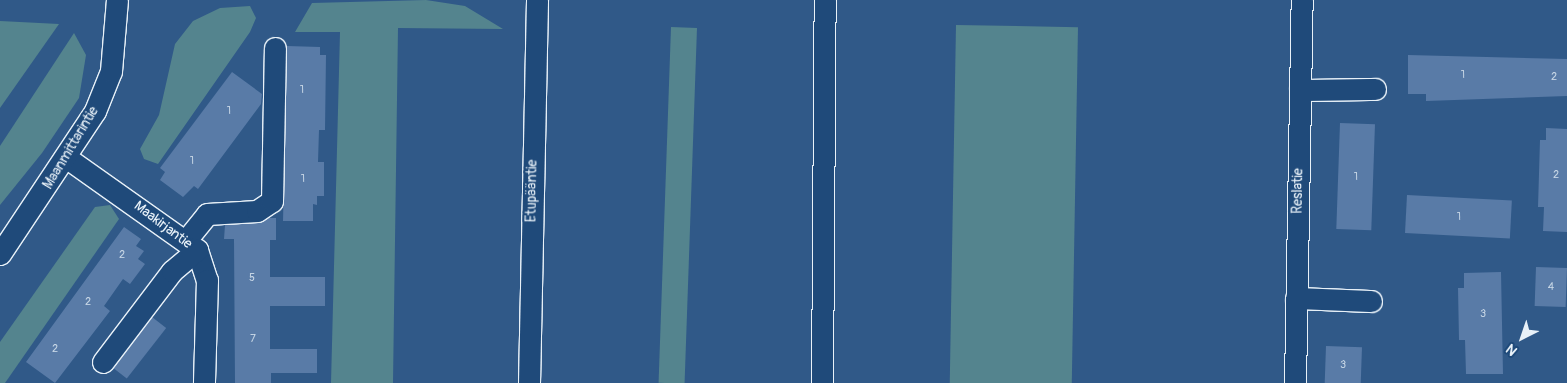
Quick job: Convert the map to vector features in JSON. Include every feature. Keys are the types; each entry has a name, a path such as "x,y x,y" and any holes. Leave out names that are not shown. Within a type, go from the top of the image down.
{"street":[{"name":"Maanmittarintie","path":"0,254 68,158 95,111 111,71 117,0"},
{"name":"Etupääntie","path":"529,383 537,0"},
{"path":"822,383 825,0"},
{"name":"Reslatie","path":"1295,383 1302,0"},
{"path":"103,362 192,245 207,214 257,211 272,201 275,48"},
{"path":"1300,90 1375,89"},
{"name":"Maakirjantie","path":"68,158 192,245 207,280 204,383"},
{"path":"1296,298 1371,301"}],"green space":[{"path":"426,0 465,6 503,29 398,28 393,383 331,383 340,32 295,32 312,3"},
{"path":"250,6 256,18 250,32 158,164 144,159 140,149 159,115 175,44 193,21 220,8"},
{"path":"0,21 59,24 0,108"},
{"path":"956,25 1078,27 1072,383 950,383"},
{"path":"671,27 697,28 685,383 659,383"},
{"path":"74,33 86,55 79,98 42,153 0,205 0,146"},
{"path":"110,205 119,219 5,383 0,383 0,342 95,207"}],"building":[{"path":"287,46 320,47 320,55 326,55 325,130 319,130 318,162 324,162 324,196 317,196 317,205 313,204 313,221 283,221"},
{"path":"1408,55 1567,59 1567,96 1426,101 1426,94 1408,94"},
{"path":"232,72 262,94 261,104 198,189 194,186 183,197 160,180 165,172 160,168"},
{"path":"1340,123 1375,124 1371,230 1336,229"},
{"path":"1546,128 1567,129 1567,232 1543,231 1544,207 1538,207 1540,140 1546,140"},
{"path":"1407,195 1512,200 1510,238 1405,233"},
{"path":"276,218 276,240 270,240 270,277 325,277 325,306 270,306 270,349 317,349 317,373 271,373 271,383 235,383 234,239 224,239 225,225"},
{"path":"124,227 141,239 136,246 144,251 138,259 145,264 130,284 123,279 104,306 110,311 55,383 26,362"},
{"path":"1536,267 1567,268 1566,307 1535,306"},
{"path":"1501,272 1503,374 1466,374 1465,340 1459,340 1458,288 1464,288 1464,273"},
{"path":"152,317 166,328 127,379 113,367"},
{"path":"1326,346 1362,347 1361,383 1325,383"}]}
